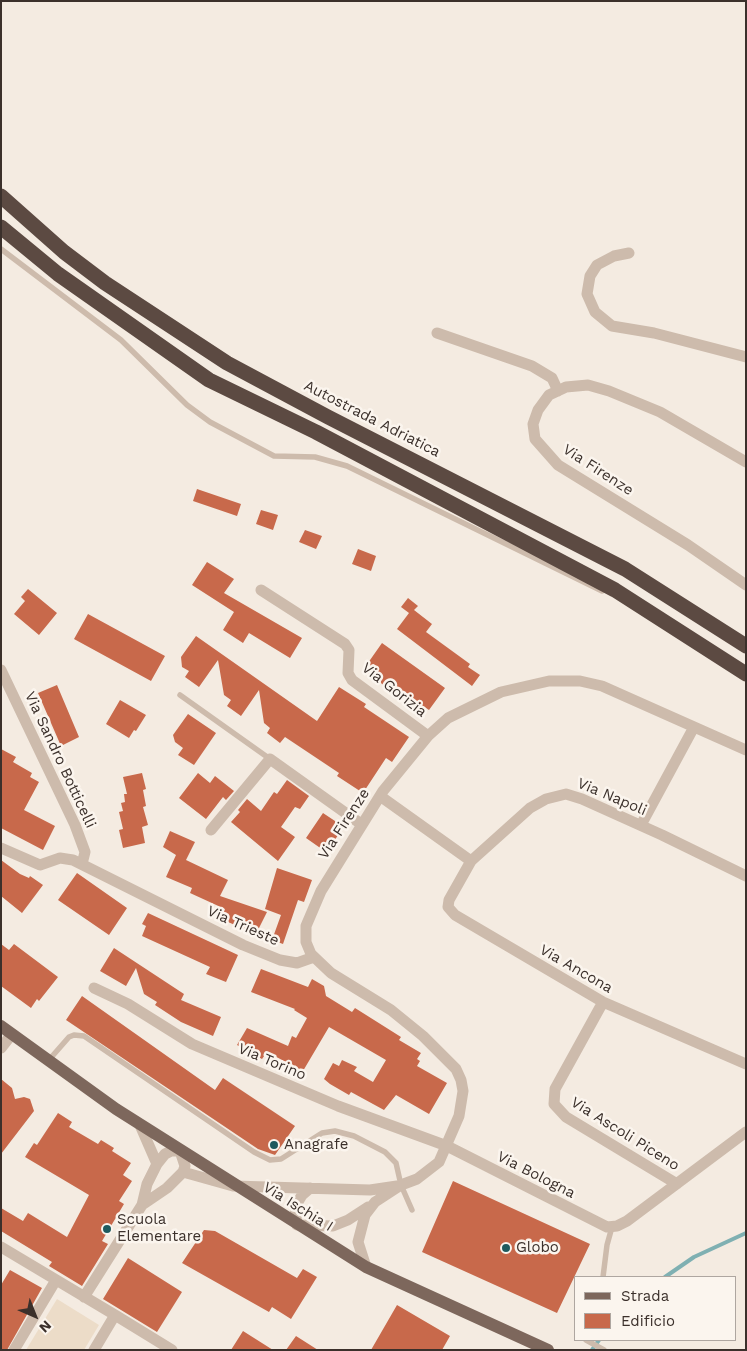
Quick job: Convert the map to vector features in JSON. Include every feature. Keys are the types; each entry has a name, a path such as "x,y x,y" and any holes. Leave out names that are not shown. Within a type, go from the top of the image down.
{"highway":[{"name":"Autostrada Adriatica","path":"1,196 64,252 105,283 227,363 328,418 625,569 746,646"},
{"path":"1,227 58,274 209,380 316,432 615,590 746,674"}],"main road":[{"name":"Via Ischia I","path":"1,1026 140,1125 234,1186 366,1267 548,1350"}],"street":[{"path":"629,253 614,256 597,265 590,276 588,294 595,312 612,326 654,334 746,357"},
{"path":"437,333 532,366 552,378 558,391"},
{"name":"Via Firenze","path":"746,462 660,412 609,391 588,385 566,387 548,395 538,410 533,424 535,439 558,465 688,545 746,585"},
{"name":"Via Gorizia","path":"261,590 345,644 350,654 348,673 352,680 428,736"},
{"name":"Via Sandro Botticelli","path":"1,670 6,691 75,825 85,852 82,864"},
{"name":"Via Firenze","path":"401,1185 430,1171 438,1162 447,1146 458,1116 462,1099 461,1080 456,1069 404,1019 338,978 314,957 305,937 308,918 321,891 380,796 428,736 448,718 492,695 525,685 566,680 602,686 746,750"},
{"path":"641,825 694,727"},
{"path":"212,830 270,759 361,824"},
{"name":"Via Napoli","path":"471,861 530,808 560,795 582,798 746,876"},
{"path":"380,796 471,861"},
{"path":"1,848 40,864 60,858 82,864"},
{"name":"Via Ancona","path":"471,861 449,900 450,910 603,1002 746,1064"},
{"name":"Via Trieste","path":"82,864 243,945 280,960 297,962 314,957"},
{"name":"Via Torino","path":"94,988 128,1004 180,1038 234,1063 338,1106 447,1146"},
{"name":"Via Ascoli Piceno","path":"603,1002 555,1089 554,1104 566,1117 677,1184"},
{"path":"1,1048 12,1034"},
{"path":"140,1125 157,1164"},
{"path":"612,1227 627,1221 746,1132"},
{"name":"Via Bologna","path":"447,1146 598,1224 612,1227"},
{"path":"84,1296 142,1205 147,1184 157,1164 171,1151 180,1151 185,1166 183,1172 167,1188 142,1205"},
{"path":"183,1172 234,1186 370,1190 401,1185"},
{"path":"310,1188 300,1199 296,1207 297,1225 333,1226 355,1216 401,1185"},
{"path":"366,1267 358,1242 365,1215 375,1202"},
{"path":"1,1247 172,1350"},
{"path":"14,1350 56,1280"},
{"path":"94,1350 115,1315"}],"lane":[{"path":"1,248 121,340 187,405 210,422 274,456 315,457 347,466 674,627"},
{"path":"180,695 270,759"},
{"path":"48,1061 69,1037 74,1035 84,1036 265,1158 276,1161 322,1133 345,1133 378,1148 391,1157 399,1170 401,1185 412,1210"},
{"path":"603,1276 607,1245 612,1227"},
{"path":"588,1341 603,1349"}],"shaded area":[{"path":"57,1299 99,1325 84,1350 26,1350"}],"building":[{"path":"197,489 241,504 237,516 193,501"},
{"path":"261,510 278,515 273,530 256,524"},
{"path":"305,530 322,536 316,549 299,542"},
{"path":"358,549 376,556 371,571 352,564"},
{"path":"207,562 234,579 224,593 302,638 290,658 249,633 243,643 223,630 234,612 192,585"},
{"path":"28,589 57,613 39,635 14,614 25,601 21,597"},
{"path":"408,598 418,606 414,610 432,624 426,632 470,664 468,667 480,675 472,686 397,629 409,613 401,607"},
{"path":"88,614 165,656 151,681 74,639"},
{"path":"196,636 317,721 339,687 366,704 364,707 409,737 392,762 386,758 363,793 337,776 339,773 285,737 280,743 267,733 270,728 264,723 259,690 241,716 227,706 231,700 224,695 218,660 199,687 185,677 189,671 182,667 181,657"},
{"path":"382,643 445,688 429,710 387,682 385,686 363,670"},
{"path":"57,685 79,737 61,746 38,693"},
{"path":"120,700 146,715 129,738 106,724"},
{"path":"188,714 216,733 194,765 178,755 183,748 175,742 173,735"},
{"path":"1,749 16,757 13,762 32,773 30,777 39,782 24,810 55,826 43,850 1,828"},
{"path":"142,773 146,789 143,790 146,806 143,807 148,825 142,827 145,843 123,848 119,830 123,829 119,812 123,811 121,803 125,802 124,794 127,794 123,777"},
{"path":"198,773 210,783 215,776 234,791 226,800 223,797 206,819 179,798"},
{"path":"287,780 309,796 300,809 295,807 281,827 295,837 278,861 231,822 240,812 238,810 247,799 261,811 274,792 277,794"},
{"path":"323,813 344,827 326,852 306,838"},
{"path":"170,831 195,842 186,860 228,880 220,896 267,912 256,934 221,919 225,909 190,893 192,888 166,877 176,855 163,847"},
{"path":"1,860 20,874 29,878 30,876 43,885 22,913 1,896"},
{"path":"277,868 312,880 304,902 298,900 283,944 272,940 281,915 265,909"},
{"path":"77,873 127,908 109,935 58,900"},
{"path":"148,913 238,955 226,982 206,974 210,967 142,936 146,926 142,924"},
{"path":"1,944 9,950 14,944 58,977 31,1008 1,986"},
{"path":"114,948 184,994 181,1000 221,1017 213,1036 181,1022 155,1005 157,1002 144,994 136,968 126,986 100,971"},
{"path":"261,969 308,987 312,979 324,986 326,996 352,1012 355,1008 401,1037 399,1040 421,1053 417,1059 420,1061 417,1066 447,1083 429,1114 396,1095 384,1110 351,1092 349,1095 324,1079 333,1063 339,1066 342,1060 357,1067 354,1071 373,1082 386,1060 329,1027 303,1071 267,1052 262,1059 237,1045 247,1028 288,1046 292,1036 296,1038 307,1018 295,1009 251,992"},
{"path":"82,996 215,1090 223,1078 295,1126 275,1155 258,1149 66,1020"},
{"path":"1,1079 12,1088 15,1099 24,1097 30,1099 34,1111 1,1154"},
{"path":"58,1113 72,1122 69,1127 98,1144 101,1140 114,1148 112,1151 131,1163 123,1175 132,1181 119,1201 124,1204 102,1241 108,1244 82,1286 49,1266 52,1262 1,1231 1,1208 23,1221 28,1213 67,1237 89,1195 25,1157 34,1143 37,1145"},
{"name":"Globo","path":"453,1181 590,1244 557,1313 422,1252"},
{"path":"204,1230 215,1231 297,1278 303,1269 317,1277 291,1319 272,1307 269,1312 182,1263"},
{"path":"128,1258 182,1292 157,1332 103,1299"},
{"path":"10,1270 42,1288 7,1350 1,1350 1,1285"},
{"path":"397,1305 450,1336 442,1350 371,1350"},
{"path":"243,1331 273,1350 231,1350"},
{"path":"296,1336 318,1350 286,1350"}],"waterway":[{"path":"666,1276 694,1257 746,1233"},
{"path":"592,1350 598,1341"}],"place":[{"name":"Anagrafe","path":"274,1145"},
{"name":"Scuola Elementare","path":"107,1229"},
{"name":"Globo","path":"506,1248"}]}
